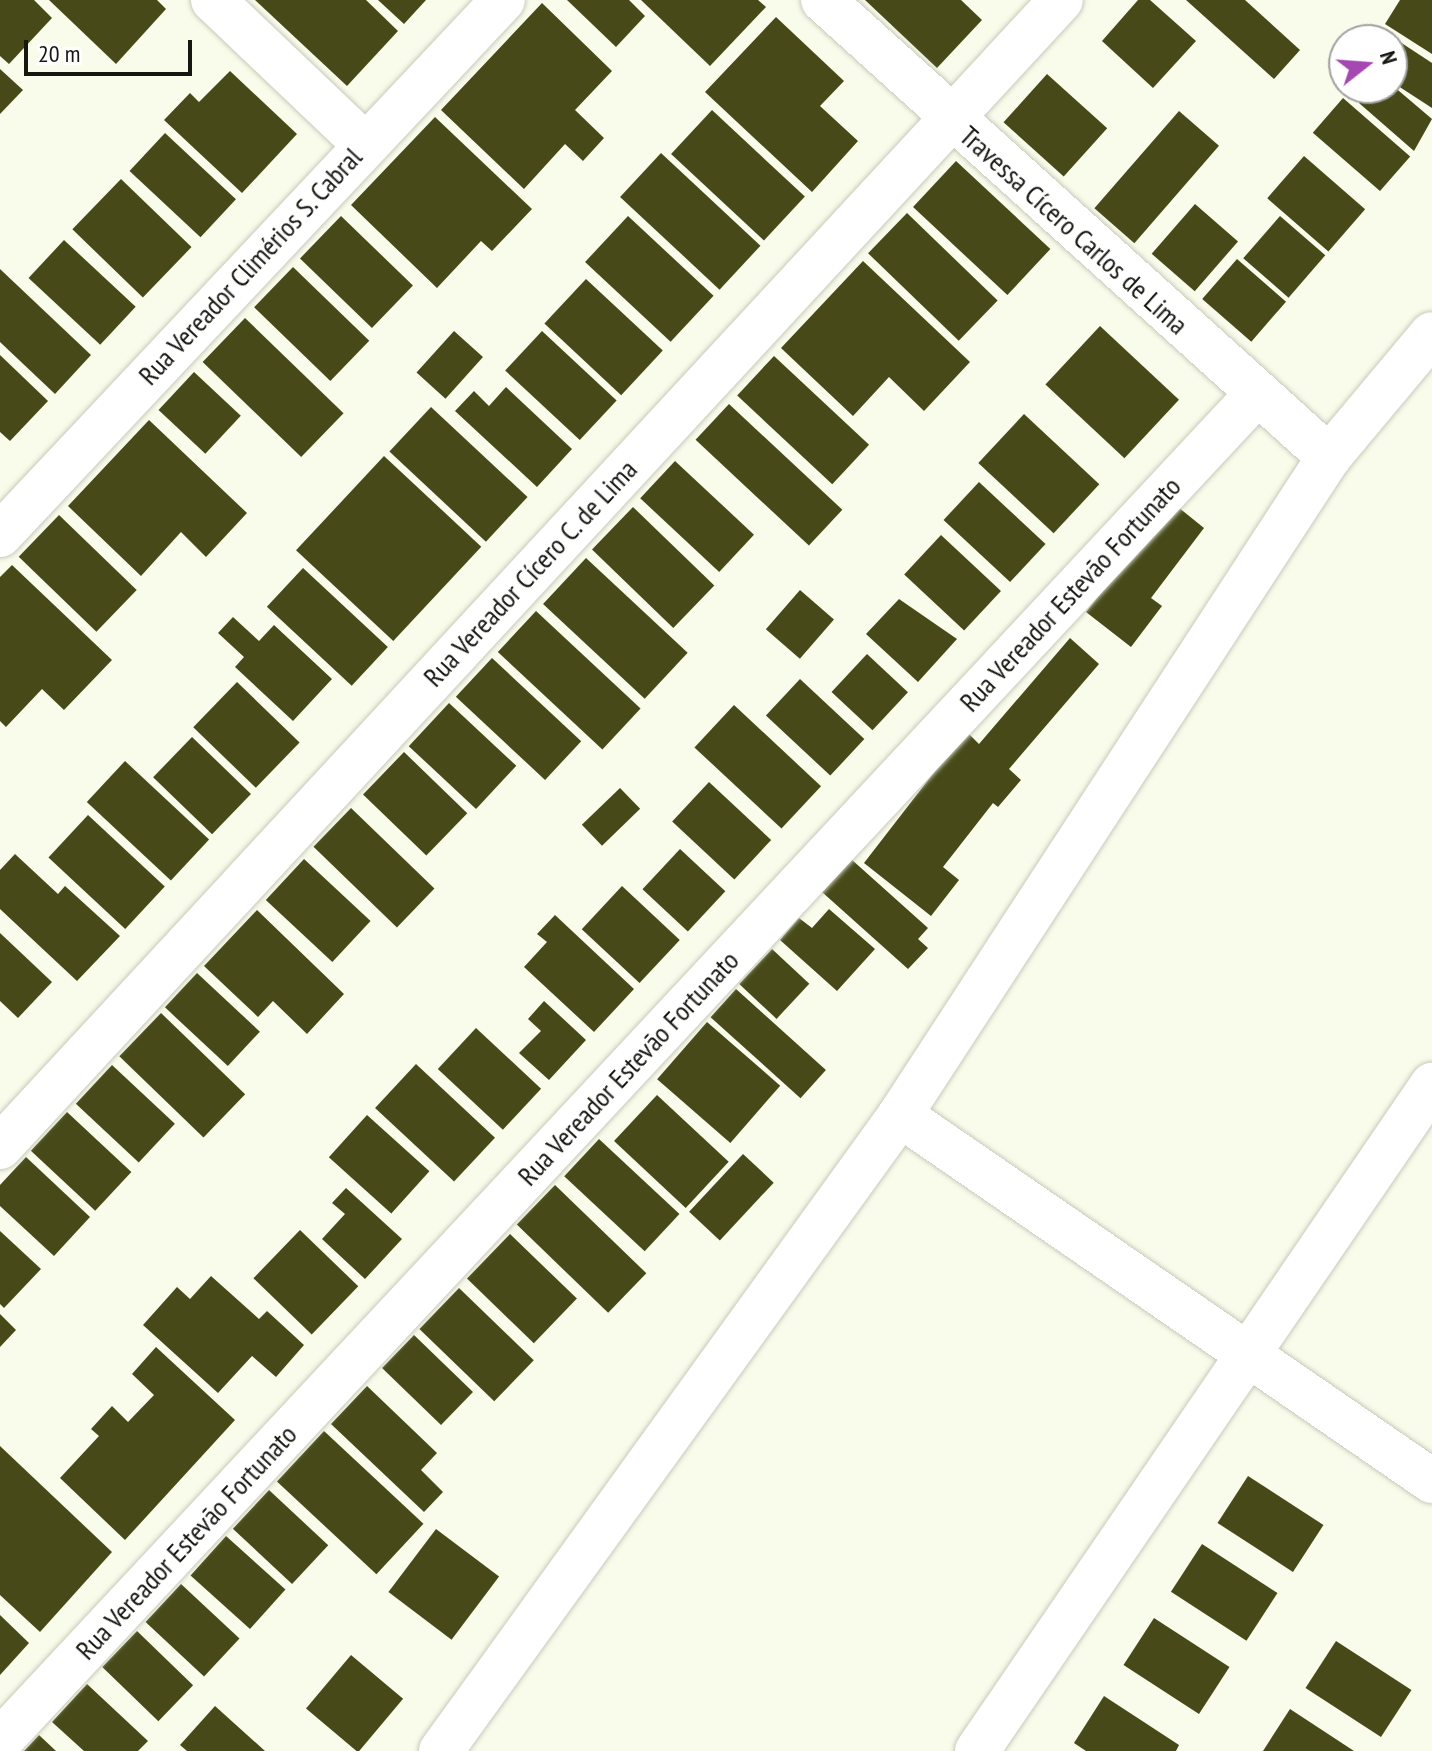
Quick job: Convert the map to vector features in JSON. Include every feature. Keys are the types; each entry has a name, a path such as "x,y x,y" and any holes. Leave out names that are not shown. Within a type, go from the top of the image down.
{"street":[{"path":"213,0 364,144"},
{"name":"Rua Vereador Climérios S. Cabral","path":"0,535 364,144 503,0"},
{"name":"Travessa Cícero Carlos de Lima","path":"823,0 1255,396 1329,457"},
{"name":"Rua Vereador Cícero C. de Lima","path":"0,1147 1061,0"},
{"path":"441,1751 900,1115 1329,457 1432,334"},
{"name":"Rua Vereador Estevão Fortunato","path":"0,1741 1255,396"},
{"path":"977,1751 1246,1352 1432,1085"},
{"path":"900,1115 1432,1481"}],"building":[{"path":"0,0 34,0 52,18 9,64 0,56"},
{"path":"49,0 157,0 166,9 116,64"},
{"path":"255,0 366,0 398,31 347,86"},
{"path":"378,0 426,0 404,24"},
{"path":"567,0 629,0 645,16 616,47"},
{"path":"641,0 758,0 766,7 710,66"},
{"path":"865,0 961,0 982,20 937,68"},
{"path":"1138,0 1150,0 1196,41 1153,88 1102,41"},
{"path":"1186,0 1245,0 1300,50 1274,79"},
{"path":"1400,0 1432,0 1432,54 1408,39 1408,24 1385,24"},
{"path":"542,3 612,71 575,110 604,138 583,161 565,144 524,189 441,110"},
{"path":"776,17 844,81 820,106 858,141 812,192 705,92"},
{"path":"1408,47 1432,63 1432,108 1408,92"},
{"path":"0,69 23,90 0,114"},
{"path":"230,71 297,134 242,193 164,120 190,93 199,102"},
{"path":"1047,74 1107,128 1064,177 1004,122"},
{"path":"1408,99 1432,119 1414,151 1360,104 1408,104"},
{"path":"1338,104 1350,104 1410,156 1380,191 1313,133"},
{"path":"712,110 805,197 764,240 671,154"},
{"path":"1179,111 1219,146 1134,243 1094,208"},
{"path":"435,117 532,209 492,251 481,241 437,288 351,205"},
{"path":"165,133 236,199 200,237 130,171"},
{"path":"661,153 760,246 720,290 620,197"},
{"path":"1304,156 1365,209 1328,251 1267,198"},
{"path":"956,161 1050,249 1007,295 913,207"},
{"path":"121,179 191,247 143,297 72,229"},
{"path":"1195,204 1238,241 1195,291 1152,254"},
{"path":"907,213 998,301 959,341 868,253"},
{"path":"341,216 413,285 372,328 300,258"},
{"path":"628,216 714,296 671,342 585,262"},
{"path":"1280,216 1325,255 1289,298 1243,258"},
{"path":"64,240 136,307 100,345 29,278"},
{"path":"1237,259 1286,302 1251,342 1202,299"},
{"path":"863,261 970,362 924,411 889,377 853,416 781,348"},
{"path":"293,267 369,341 330,381 254,307"},
{"path":"0,269 91,355 55,394 0,342"},
{"path":"586,279 663,351 621,395 544,324"},
{"path":"245,318 344,413 301,457 203,362"},
{"path":"1100,326 1179,400 1124,458 1045,385"},
{"path":"454,331 483,357 446,399 417,373"},
{"path":"542,331 617,401 580,440 505,370"},
{"path":"0,355 48,401 10,441 0,432"},
{"path":"774,356 869,445 832,484 737,395"},
{"path":"194,372 241,416 205,454 159,410"},
{"path":"506,387 572,449 537,487 455,411 474,391 489,406"},
{"path":"729,404 842,510 809,546 696,440"},
{"path":"431,407 528,497 486,542 389,452"},
{"path":"1024,414 1099,484 1054,533 978,463"},
{"path":"149,420 247,513 206,557 181,532 141,576 68,506"},
{"path":"384,456 481,547 393,641 296,550"},
{"path":"675,461 754,535 719,572 640,498"},
{"path":"979,482 1046,544 1010,582 944,520"},
{"path":"1173,503 1204,528 1151,598 1162,606 1131,647 1086,612"},
{"path":"633,507 714,585 673,628 592,549"},
{"path":"59,515 137,590 96,632 19,557"},
{"path":"941,535 1001,591 964,630 904,574"},
{"path":"586,558 688,653 645,699 543,604"},
{"path":"12,565 112,660 64,710 42,689 6,727 0,721 0,577"},
{"path":"303,568 388,647 352,686 267,607"},
{"path":"800,590 834,620 800,659 766,629"},
{"path":"899,599 957,639 918,682 866,634"},
{"path":"536,611 641,709 602,749 498,652"},
{"path":"233,617 259,641 274,625 332,679 293,721 235,667 244,657 218,633"},
{"path":"1070,638 1099,664 1009,769 1021,780 998,807 993,803 943,867 959,880 931,916 864,863 966,731 979,744"},
{"path":"867,654 908,692 872,730 832,692"},
{"path":"492,658 581,741 545,780 456,697"},
{"path":"800,679 864,739 830,776 766,716"},
{"path":"237,682 300,742 256,788 193,727"},
{"path":"449,703 516,766 476,809 409,746"},
{"path":"734,705 821,786 781,829 694,747"},
{"path":"192,737 251,794 212,834 153,777"},
{"path":"404,752 467,813 426,856 363,794"},
{"path":"125,761 209,839 171,880 87,802"},
{"path":"709,782 771,840 734,879 672,821"},
{"path":"620,788 640,809 602,846 582,825"},
{"path":"351,808 434,889 397,927 313,847"},
{"path":"88,815 165,887 125,929 48,857"},
{"path":"680,849 725,891 688,932 642,889"},
{"path":"15,854 58,894 65,886 120,936 77,981 0,909 0,870"},
{"path":"304,859 371,921 332,962 266,900"},
{"path":"851,859 928,928 918,939 928,948 908,969 822,892"},
{"path":"622,886 680,940 640,983 582,929"},
{"path":"829,909 875,949 837,991 780,940 799,918 812,928"},
{"path":"257,910 344,994 307,1034 273,1001 258,1017 204,966"},
{"path":"555,915 634,989 594,1032 524,967 547,942 537,934"},
{"path":"0,933 52,982 18,1018 0,1001"},
{"path":"772,949 809,984 777,1019 739,984"},
{"path":"197,973 260,1032 228,1066 165,1007"},
{"path":"736,989 826,1070 800,1098 711,1017"},
{"path":"544,1001 586,1040 549,1080 519,1053 541,1031 528,1019"},
{"path":"161,1013 245,1094 203,1137 119,1056"},
{"path":"707,1022 780,1086 730,1143 657,1079"},
{"path":"476,1028 541,1089 503,1130 438,1069"},
{"path":"416,1064 495,1138 454,1182 375,1108"},
{"path":"112,1065 175,1124 139,1162 76,1104"},
{"path":"657,1095 729,1162 686,1208 614,1141"},
{"path":"67,1112 131,1172 95,1211 31,1151"},
{"path":"367,1115 429,1171 391,1214 329,1157"},
{"path":"599,1139 679,1214 645,1251 564,1176"},
{"path":"743,1154 774,1183 720,1240 689,1212"},
{"path":"26,1157 90,1217 54,1256 0,1206 0,1185"},
{"path":"555,1185 646,1273 608,1313 517,1225"},
{"path":"346,1188 402,1239 365,1279 322,1239 345,1214 332,1203"},
{"path":"300,1230 358,1286 312,1334 253,1278"},
{"path":"0,1231 41,1269 4,1308 0,1304"},
{"path":"510,1234 577,1299 534,1343 467,1279"},
{"path":"211,1276 259,1319 267,1311 304,1345 276,1377 252,1356 218,1393 143,1325 177,1287 190,1299"},
{"path":"459,1288 534,1360 494,1401 419,1329"},
{"path":"0,1314 16,1330 0,1347"},
{"path":"414,1335 473,1392 441,1425 382,1368"},
{"path":"156,1347 235,1420 125,1540 60,1478 99,1436 91,1429 112,1406 128,1422 154,1395 132,1374"},
{"path":"367,1386 437,1453 421,1470 443,1492 424,1512 331,1424"},
{"path":"324,1431 423,1524 376,1574 277,1481"},
{"path":"0,1446 112,1552 40,1632 0,1595"},
{"path":"1248,1476 1323,1525 1293,1572 1218,1523"},
{"path":"269,1490 328,1545 292,1584 233,1529"},
{"path":"436,1529 499,1577 452,1640 388,1592"},
{"path":"226,1536 285,1590 250,1629 191,1575"},
{"path":"1202,1544 1277,1593 1246,1641 1171,1592"},
{"path":"181,1584 240,1639 204,1677 146,1622"},
{"path":"0,1615 29,1643 0,1675"},
{"path":"1154,1618 1229,1667 1199,1714 1124,1665"},
{"path":"137,1631 193,1685 158,1721 102,1667"},
{"path":"1336,1641 1411,1690 1381,1737 1306,1688"},
{"path":"351,1655 403,1699 359,1751 306,1709"},
{"path":"87,1684 148,1741 138,1751 84,1751 52,1722"},
{"path":"1104,1696 1179,1745 1176,1751 1086,1751 1074,1743"},
{"path":"215,1706 265,1751 187,1751 180,1745"},
{"path":"1290,1709 1354,1751 1263,1751"},
{"path":"39,1735 56,1751 24,1751"}]}
